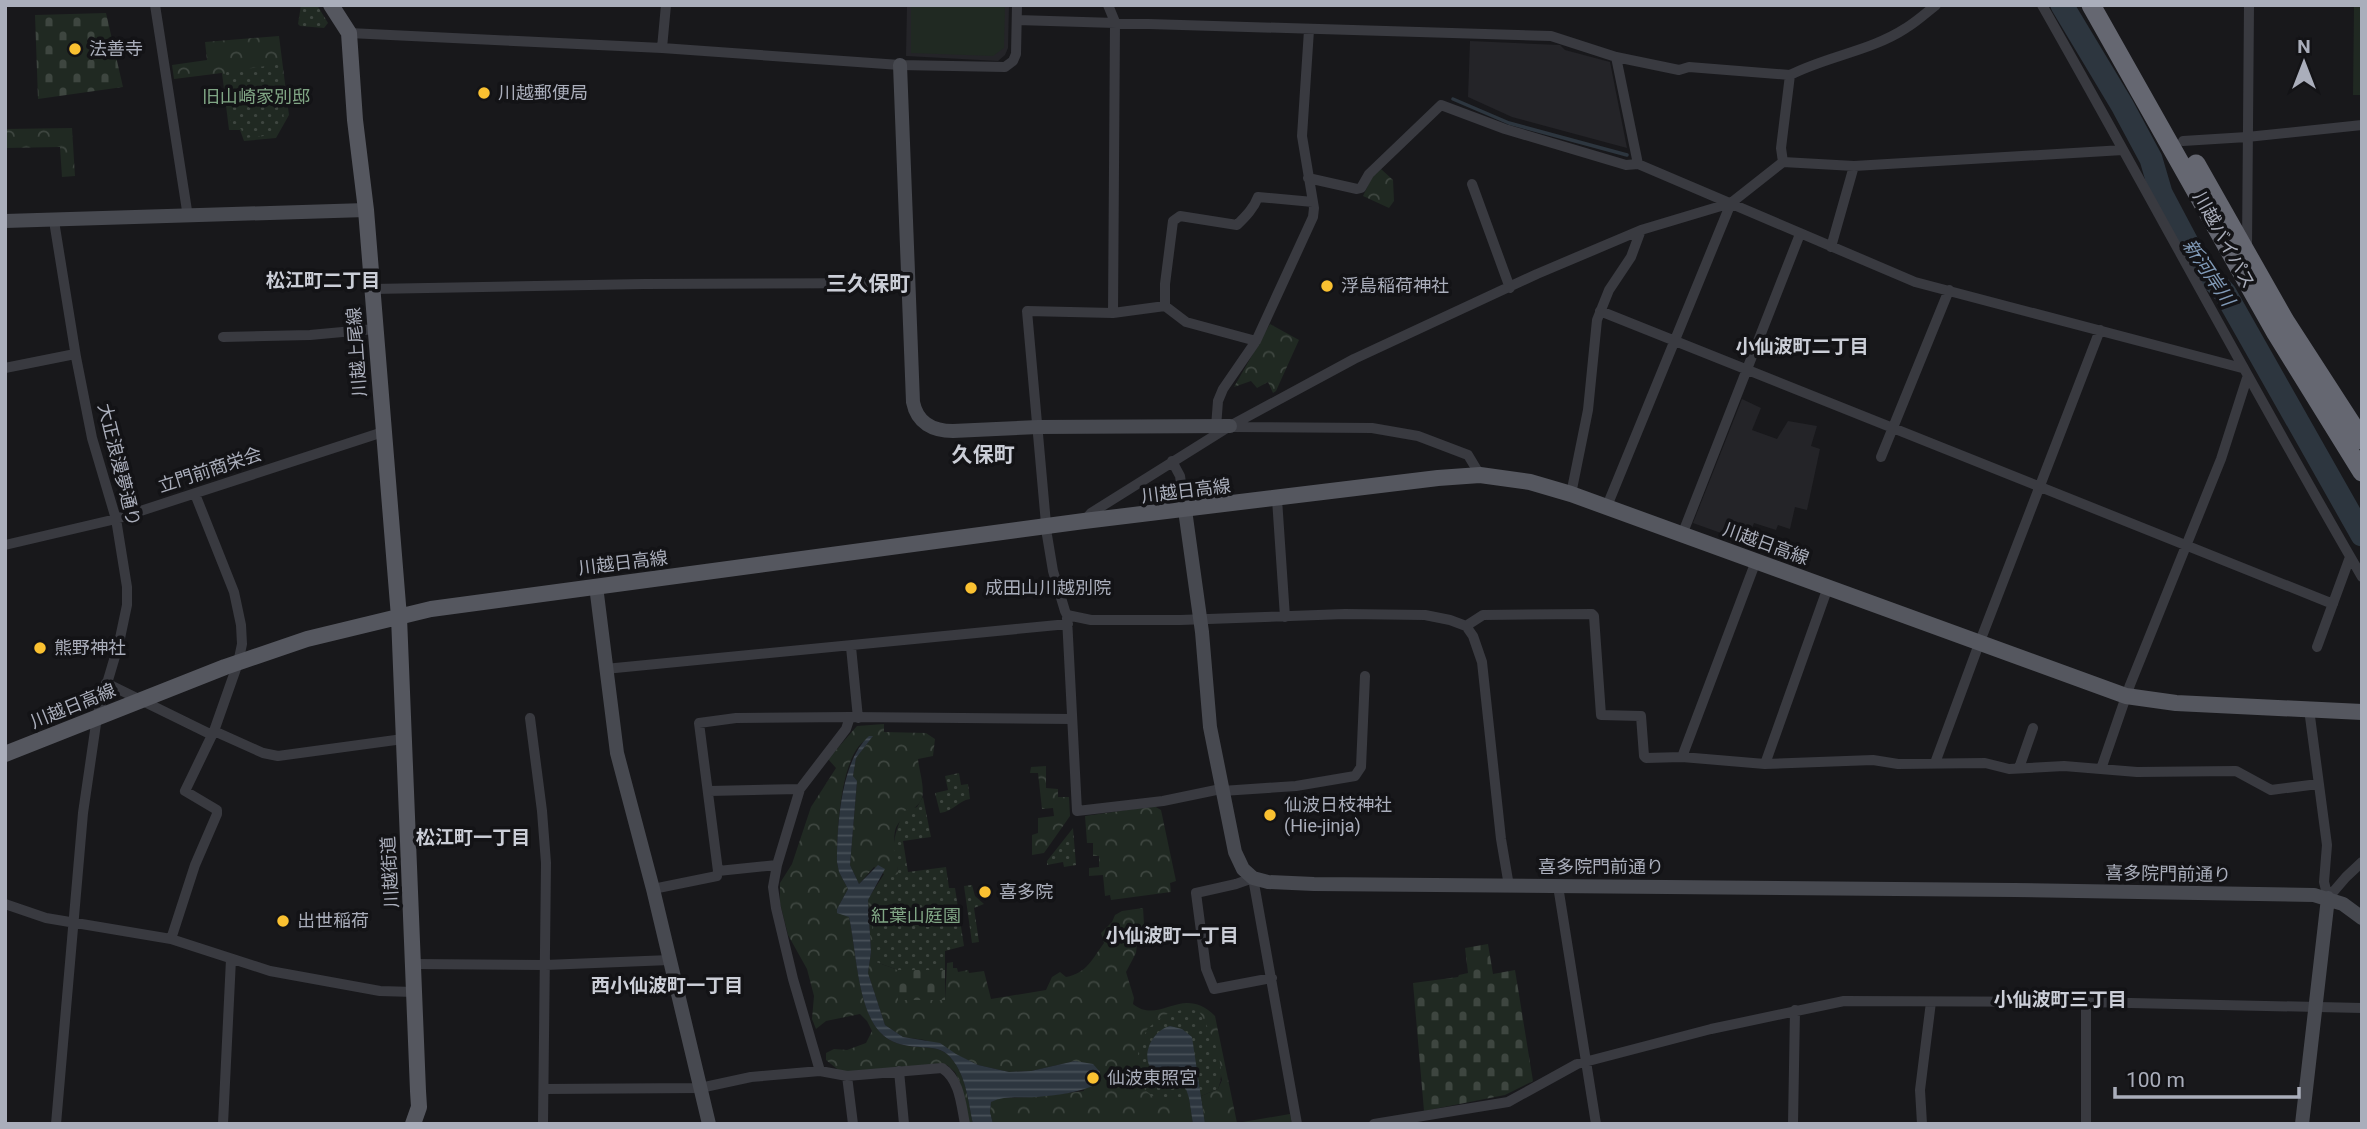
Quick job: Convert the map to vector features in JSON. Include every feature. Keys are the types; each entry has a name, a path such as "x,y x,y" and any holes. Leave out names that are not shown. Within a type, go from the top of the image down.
{"highway":[{"name":"川越バイパス","path":"2091,5 2276,333 2362,472"},
{"name":"川越バイパス","path":"2105,5 2285,321 2362,440"}],"main road":[{"name":"川越上尾線","path":"331,5 349,33 399,617"},
{"name":"川越日高線","path":"5,754 140,700 307,639 458,604 1084,521 1480,475 1530,482 1607,506 2126,696 2176,703 2362,712"},
{"name":"川越街道","path":"399,617 419,1107 413,1124"}],"street":[{"path":"155,5 188,216"},
{"path":"662,48 666,5"},
{"path":"349,33 662,48 901,65 1005,68 1016,54 1017,5"},
{"path":"1108,5 1115,22 1113,313"},
{"path":"1017,20 1551,36 1616,57 1679,70 1689,67 1790,75 1813,63 1874,43 1905,29 1936,5"},
{"path":"2042,5 2213,310 2245,373 2362,577"},
{"path":"2247,252 2249,5"},
{"path":"1223,427 1218,401 1223,388 1256,341 1313,217 1302,136 1309,30"},
{"path":"1616,57 1638,164"},
{"path":"901,65 913,402 922,421 940,431 1038,427 1372,428 1418,436 1468,455 1480,475"},
{"path":"1783,162 1781,148 1790,75"},
{"path":"1308,178 1361,188 1369,174 1441,105 1505,129 1626,165 1638,164 1915,282 2100,330 2245,373"},
{"path":"2183,141 2362,125"},
{"path":"1084,521 1091,513 1223,427 1354,359 1537,274 1641,230 1731,203 1783,162 1854,166 2123,150"},
{"path":"1831,247 1854,166"},
{"path":"1472,184 1510,288"},
{"path":"1166,306 1165,284 1173,221 1180,216 1237,225 1246,213 1254,208 1258,197 1313,202"},
{"path":"1607,506 1731,203"},
{"path":"5,221 366,210"},
{"name":"大正浪漫夢通り","path":"54,220 75,354 92,438 116,519 126,574 127,606 97,717 83,813 57,1124"},
{"path":"1571,494 1588,410 1597,320 1609,290 1631,257 1641,230"},
{"path":"1682,535 1800,234"},
{"path":"372,289 623,284 907,283"},
{"path":"1881,457 1949,290"},
{"path":"1256,341 1186,322 1166,306 1113,313 1027,311 1046,527 1053,571 1068,619 1077,811 1163,801 1222,790 1296,786 1355,776 1361,767 1366,676"},
{"path":"1600,311 2333,604"},
{"path":"223,337 310,335 375,329"},
{"path":"1935,763 2100,330"},
{"path":"5,368 75,354"},
{"path":"2101,769 2126,696 2221,459 2245,373"},
{"name":"立門前商栄会","path":"5,544 116,519 383,432"},
{"path":"1172,461 1180,477 1185,510 1200,620 1210,727 1235,852 1243,869 1253,878 1297,1124"},
{"path":"171,939 195,865 217,814 217,810 185,791 213,733 242,644 242,625 234,592 195,494"},
{"path":"1277,499 1284,617"},
{"path":"2317,647 2350,557"},
{"path":"1682,757 1756,561"},
{"path":"596,586 617,753 653,889 709,1124"},
{"path":"1765,764 1828,587"},
{"path":"605,669 850,647 1068,619 1200,620 1403,614 1450,620 1466,626 1474,636 1482,662 1509,886"},
{"path":"1466,626 1483,615 1592,614 1601,715 1641,716 1646,758 1682,757 1765,764 1873,760 1898,764 1985,763 2009,769 2064,765 2137,772 2236,771 2271,790 2318,785"},
{"path":"820,1071 793,979 776,908 774,887 777,865 800,789 854,717 850,647"},
{"path":"106,683 213,733 263,753 278,756 403,739"},
{"path":"2302,1124 2328,898 2323,881 2327,845 2309,709"},
{"path":"530,718 546,863 542,1124"},
{"path":"653,889 717,876 699,723 736,718 1071,719"},
{"path":"2019,768 2033,728"},
{"path":"709,791 800,789"},
{"path":"2328,898 2362,862"},
{"path":"718,871 777,865"},
{"path":"1253,878 1196,893 1206,969 1214,989 1272,978"},
{"name":"喜多院門前通り","path":"1253,878 1268,882 1314,884 2029,890 2274,894 2328,898"},
{"path":"1558,886 1596,1124"},
{"path":"2328,898 2343,904 2362,918"},
{"path":"5,904 46,918 171,939 270,971 366,989 414,992"},
{"path":"223,1124 232,959"},
{"path":"413,964 545,965 670,960"},
{"path":"1374,1124 1508,1102 1577,1064 1795,1010 1844,1001 2086,1002 2362,1008"},
{"path":"1922,1124 1920,1090 1931,1002"},
{"path":"2085,1124 2086,1002"},
{"path":"1793,1124 1795,1010"},
{"path":"544,1089 700,1088 751,1077 820,1071 847,1076 942,1068 957,1086 965,1124"},
{"path":"899,1071 904,1124"},
{"path":"847,1076 853,1124"}],"shaded area":[{"path":"907,5 1009,5 1008,48 1005,55 998,61 906,56"},
{"path":"1470,41 1560,45 1565,50 1610,62 1627,148 1512,117 1468,97"},
{"path":"1742,399 1761,408 1752,430 1777,439 1788,421 1817,426 1811,446 1820,449 1807,510 1795,507 1790,529 1778,525 1776,530 1754,523 1746,542 1693,523"},
{"path":"869,736 873,736 856,758 853,776 857,781 850,865 859,884 878,865 885,869 868,900 871,952 868,973 885,1025 903,1037 940,1043 978,1065 1009,1072 1031,1071 1075,1061 1093,1064 1100,1072 1097,1084 1083,1090 1060,1094 996,1100 991,1102 993,1124 973,1124 962,1078 947,1054 932,1048 903,1045 883,1036 875,1026 864,1002 849,917 837,913 848,889 837,862 842,794 852,761"},
{"path":"1170,1026 1182,1029 1192,1037 1205,1124 1193,1124 1184,1083 1160,1076 1149,1065 1148,1051 1153,1038"}],"green space":[{"path":"301,5 317,5 328,23 324,28 298,24"},
{"path":"911,5 1005,5 1004,48 993,56 911,53"},
{"path":"2354,5 2362,5 2362,95 2353,95"},
{"name":"法善寺","path":"106,13 123,87 38,99 35,15"},
{"name":"旧山崎家別邸","path":"279,36 289,115 276,138 244,141 240,130 229,130 222,73 174,79 172,65 207,60 205,42"},
{"path":"280,64 284,122 274,135 245,138 241,129 231,128 225,72"},
{"path":"72,128 75,176 62,177 60,147 5,148 5,129"},
{"path":"1381,169 1393,180 1394,201 1389,208 1363,196 1372,177"},
{"path":"1270,324 1299,340 1276,391 1273,393 1268,382 1257,388 1251,381 1234,387"},
{"path":"884,724 884,732 926,733 935,739 933,756 918,759 922,798 900,821 895,831 898,875 876,962 898,970 898,1000 945,1000 947,963 953,962 953,968 957,968 958,972 984,971 991,999 1046,990 1052,977 1060,972 1066,977 1073,975 1088,964 1104,943 1101,933 1115,915 1122,911 1143,908 1144,924 1134,934 1136,953 1126,972 1134,998 1133,1004 1153,1011 1192,1003 1215,1016 1237,1123 1290,1114 1292,1124 1205,1124 1201,1096 1218,1089 1222,1080 1211,1034 1189,1098 1193,1124 993,1124 991,1102 998,1098 1084,1091 1075,1061 1031,1071 1009,1072 978,1065 925,1040 903,1037 885,1025 868,973 871,952 868,899 884,874 874,867 859,884 850,865 857,782 853,776 856,758 872,737 860,745 853,756 844,785 837,862 848,889 837,909 849,917 864,1001 875,1026 883,1036 903,1045 932,1048 947,1054 962,1078 973,1124 969,1124 961,1085 955,1072 947,1065 841,1072 826,1060 826,1053 834,1049 847,1050 866,1043 872,1031 860,1014 826,1021 816,1029 812,1019 814,996 807,969 788,935 780,903 780,883 792,864 811,807 836,768 828,759 857,726"},
{"path":"1046,766 1046,788 1058,789 1058,797 1069,797 1070,816 1044,853 1032,855 1032,835 1038,833 1038,818 1054,816 1053,808 1042,809 1038,773 1030,773 1031,767"},
{"path":"959,773 961,785 968,784 970,799 940,813 935,793 948,790 945,776"},
{"name":"紅葉山庭園","path":"923,797 931,837 903,841 908,872 946,867 949,888 955,888 964,946 945,951 945,970 898,970 876,962 872,911 879,888 887,879 898,874 894,845 904,811 917,807"},
{"path":"1154,806 1161,810 1176,881 1170,883 1171,892 1111,900 1110,895 1105,896 1103,875 1089,876 1089,868 1099,867 1099,856 1093,856 1093,843 1087,843 1085,816"},
{"path":"1073,828 1076,865 1064,867 1063,862 1047,865 1047,861"},
{"path":"972,885 975,896 984,904 974,908 979,942 972,943 964,886"},
{"path":"1488,944 1493,974 1515,970 1533,1081 1505,1095 1424,1111 1413,983 1458,977 1468,973 1465,948"},
{"path":"898,970 945,970 945,1000 898,1000"},
{"path":"1185,1009 1199,1011 1220,1060 1221,1080 1218,1089 1201,1096 1205,1124 1193,1124 1189,1098 1159,1101 1145,1090 1137,1061 1147,1029 1164,1015"}],"waterway":[{"name":"新河岸川","path":"2062,5 2151,159 2161,193 2198,263 2225,293 2362,535"},
{"path":"1453,99 1509,123 1627,155"}],"place":[{"name":"法善寺","path":"75,49"},
{"name":"川越郵便局","path":"484,93"},
{"name":"浮島稲荷神社","path":"1327,286"},
{"name":"成田山川越別院","path":"971,588"},
{"name":"熊野神社","path":"40,648"},
{"name":"仙波日枝神社 (Hie-jinja)","path":"1270,815"},
{"name":"喜多院","path":"985,892"},
{"name":"出世稲荷","path":"283,921"},
{"name":"仙波東照宮","path":"1093,1078"}],"district":[{"name":"松江町二丁目","path":"323,280"},
{"name":"三久保町","path":"868,284"},
{"name":"小仙波町二丁目","path":"1802,346"},
{"name":"久保町","path":"983,455"},
{"name":"松江町一丁目","path":"473,837"},
{"name":"小仙波町一丁目","path":"1172,935"},
{"name":"西小仙波町一丁目","path":"667,985"},
{"name":"小仙波町三丁目","path":"2060,999"}]}
